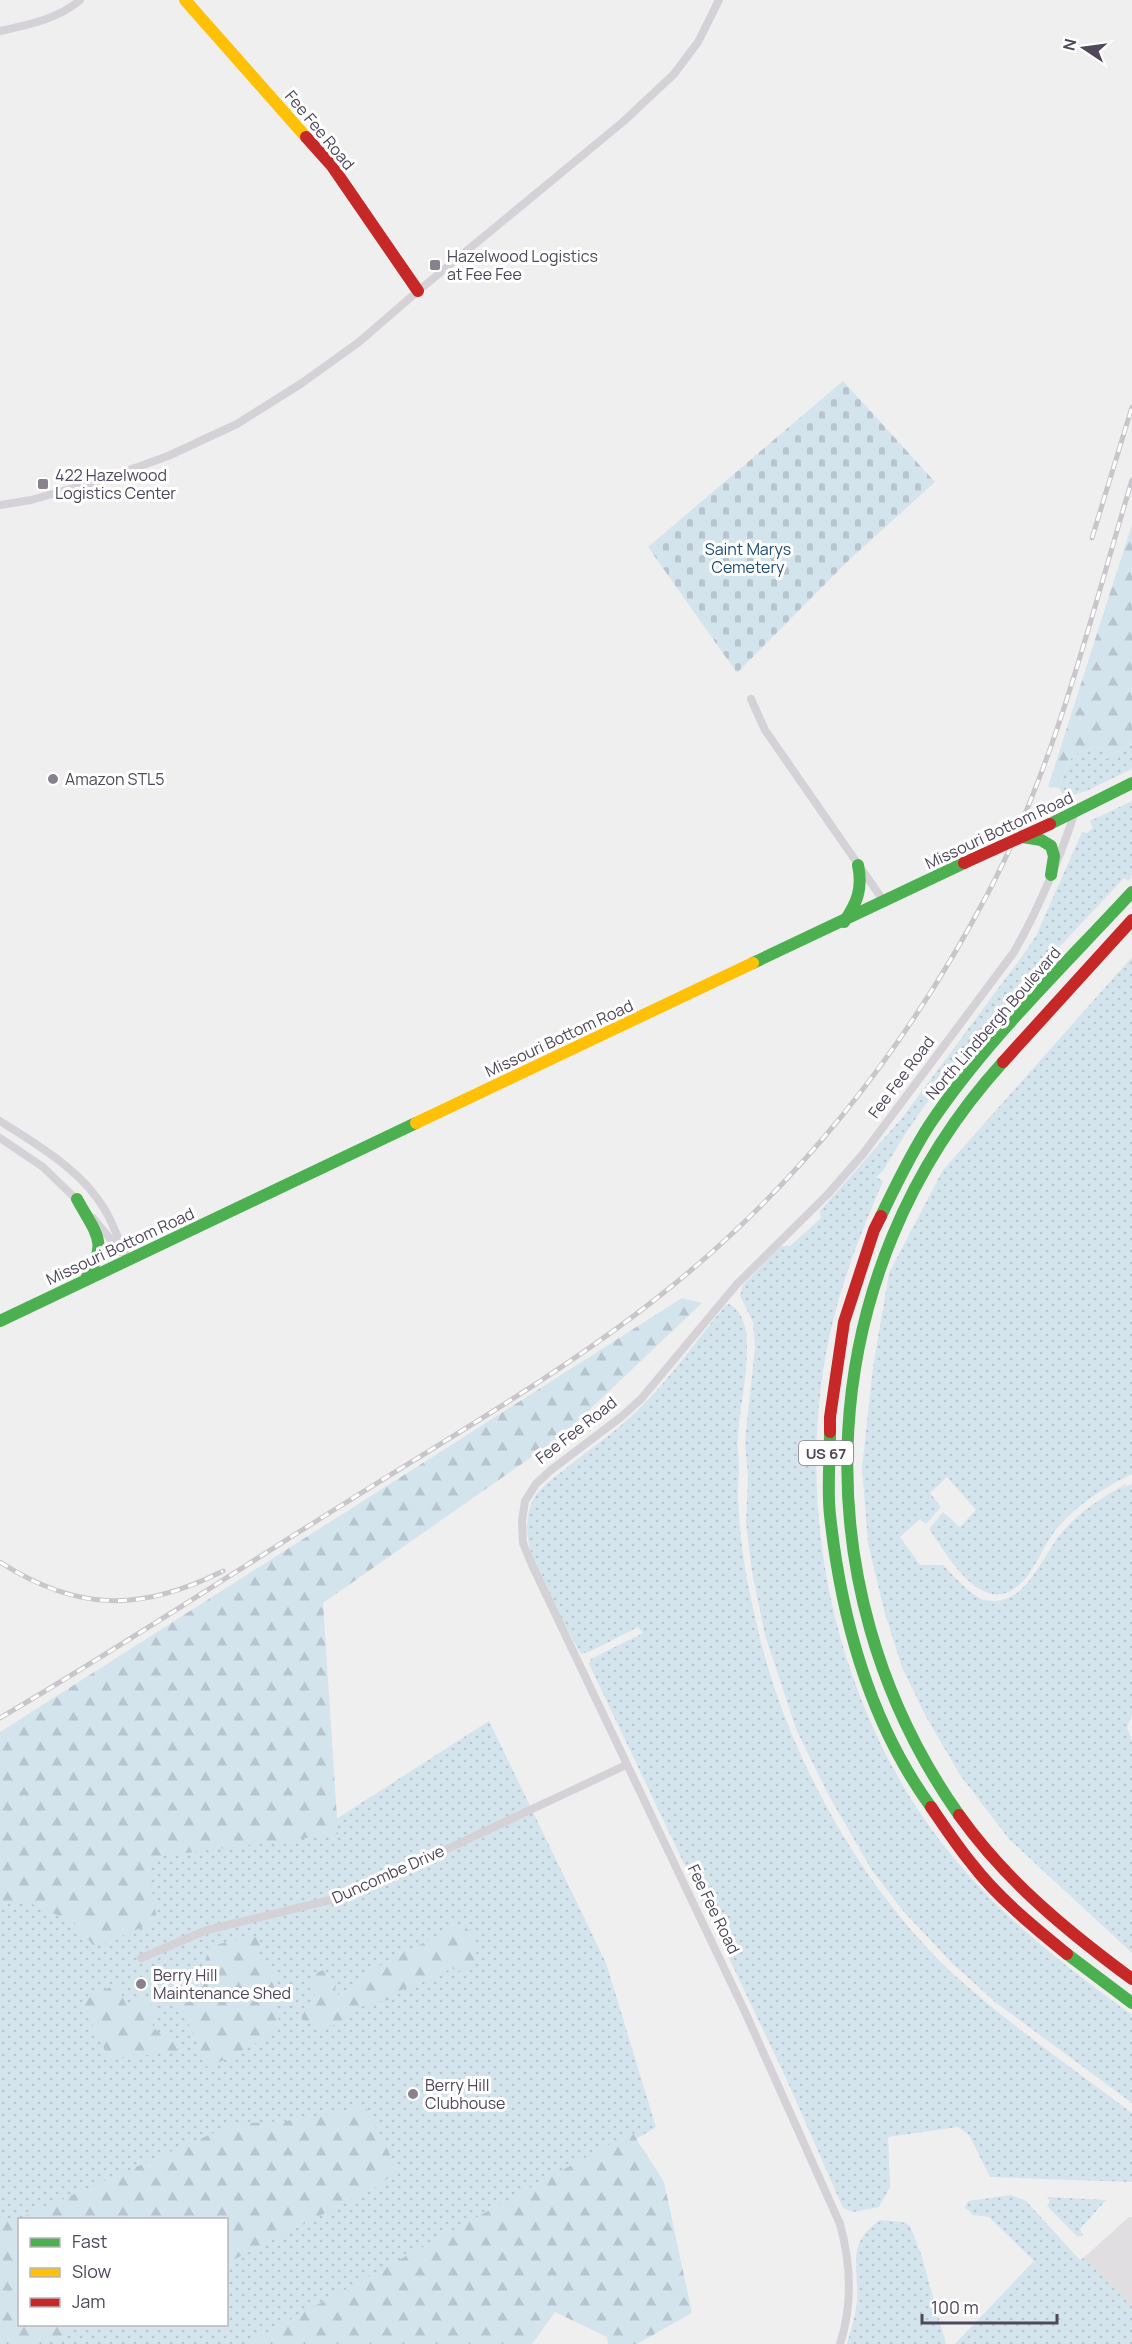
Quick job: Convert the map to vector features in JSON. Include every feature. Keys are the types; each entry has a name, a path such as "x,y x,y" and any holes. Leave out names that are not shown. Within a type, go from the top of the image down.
{"main road":[{"name":"Fee Fee Road","path":"185,0 332,166 418,291"},
{"name":"Missouri Bottom Road","path":"0,1321 843,923 1132,783"},
{"path":"1023,837 1048,842 1052,846 1054,855 1051,875"},
{"path":"843,923 861,892 862,882 858,865"},
{"name":"North Lindbergh Boulevard","path":"1132,892 969,1071 936,1115 900,1173 872,1233 850,1296 830,1395 826,1462 834,1563 849,1630 882,1722 913,1782 951,1837 995,1890 1050,1941 1132,2003"},
{"name":"North Lindbergh Boulevard","path":"1132,920 976,1092 920,1176 892,1236 869,1299 849,1398 845,1466 849,1533 860,1599 891,1695 920,1756 976,1840 1014,1881 1071,1934 1132,1979"},
{"path":"77,1199 99,1237 101,1249 97,1262 85,1281"}],"street":[{"path":"0,31 40,22 80,0"},
{"path":"0,505 31,500 102,480 168,456 237,424 302,383 359,342 624,121 674,74 698,42 719,0"},
{"path":"751,699 765,730 885,903"},
{"name":"Fee Fee Road","path":"840,2344 848,2310 849,2280 848,2251 840,2224 746,2014 626,1765 523,1543 522,1521 525,1502 536,1484 641,1399 737,1284 828,1194 863,1154 1000,974 1029,927 1076,812"},
{"path":"0,1121 51,1155 82,1182 105,1209 128,1260"},
{"path":"0,1138 43,1167 77,1199 128,1260"},
{"name":"Duncombe Drive","path":"141,1958 207,1930 347,1896 626,1765"}],"shaded area":[{"path":"1129,2217 1132,2217 1132,2344 955,2344 1056,2239 1080,2261"}],"green space":[{"name":"Saint Marys Cemetery","path":"843,381 935,482 848,561 737,673 648,547"},
{"path":"1132,524 1132,743 1106,759 1100,747 1076,754 1068,764 1059,788 1048,787"},
{"path":"1132,743 1132,769 1086,791 1065,798 1059,788 1071,758 1082,751 1101,747 1106,759"},
{"path":"1132,801 1132,876 1128,881 1124,878 1027,982 964,1054 908,1131 883,1171 876,1177 883,1181 862,1231 834,1317 821,1386 816,1457 820,1529 831,1600 850,1670 877,1737 912,1800 953,1857 973,1880 1037,1942 1132,2015 1132,2103 995,2002 952,1963 904,1912 871,1869 828,1794 796,1729 765,1635 752,1572 746,1522 748,1478 745,1441 755,1347 753,1322 740,1296 743,1285 781,1246 790,1246 821,1218 820,1211 902,1118 1023,955 1036,936 1082,832 1087,833 1093,828 1090,821"},
{"path":"1132,957 1132,1474 1092,1497 1074,1511 1053,1533 1026,1578 1011,1591 997,1594 983,1591 970,1582 947,1556 929,1529 943,1512 960,1527 976,1510 947,1477 930,1493 941,1507 926,1524 920,1519 900,1537 920,1565 943,1565 975,1595 985,1600 999,1601 1011,1597 1022,1589 1063,1531 1077,1517 1109,1494 1126,1484 1123,1488 1132,1484 1132,1715 1127,1727 1132,1740 1132,1953 1009,1839 960,1775 924,1713 902,1667 885,1614 868,1543 862,1468 873,1367 889,1273 943,1170"},
{"path":"682,1298 702,1303 563,1435 323,1603 338,1834 161,1856 148,1866 157,1921 112,1940 93,1945 72,1920 26,1901 7,1901 0,1905 0,1732"},
{"path":"729,1304 736,1309 742,1319 747,1345 738,1441 739,1513 745,1565 755,1617 772,1681 789,1728 810,1775 862,1866 925,1946 960,1980 1002,2015 1132,2113 1132,2182 990,2177 969,2135 958,2127 888,2137 890,2187 879,2207 853,2212 843,2208 786,2078 589,1664 591,1659 643,1633 638,1627 581,1654 540,1576 533,1559 527,1529 534,1498 548,1483 638,1410"},
{"path":"489,1721 606,1963 656,2127 394,2286 287,2344 0,2344 0,1865 170,1837 330,1823"},
{"path":"458,1925 471,1932 476,1943 476,1956 471,1970 457,1971 450,1967 438,1977 407,1987 394,1998 357,2009 332,2026 320,2026 302,2019 301,2010 316,2001 312,1982 319,1972 324,1970 336,1981 335,1993 338,1995 349,1990 360,1976"},
{"path":"257,1936 262,1945 258,1960 272,1971 276,1979 275,2011 279,2020 275,2033 208,2068 178,2000 186,1994 200,1976 208,1952 219,1944"},
{"path":"116,1984 127,2006 147,1996 156,2014 152,2024 154,2028 178,2043 179,2047 176,2051 110,2060 81,2002"},
{"path":"364,2104 398,2170 378,2186 228,2262 228,2218 20,2218 234,2124 286,2121 352,2110"},
{"path":"632,2132 664,2182 692,2313 637,2344 608,2344 607,2337 555,2312 532,2344 246,2344"},
{"path":"1011,2195 1026,2201 1080,2260 1084,2258 1132,2307 1132,2344 955,2344 1034,2261 989,2217 973,2215 965,2207 968,2201"},
{"path":"1047,2197 1106,2200 1080,2229 1083,2235 1078,2237 1047,2206 1050,2201"},
{"path":"0,2214 11,2219 18,2218 18,2326 83,2326 46,2344 0,2344"},
{"path":"880,2220 902,2222 910,2226 921,2254 946,2344 847,2344 857,2303 856,2254 858,2246 863,2237"}],"railway":[{"path":"1092,538 1132,407"},
{"path":"0,1718 502,1405 620,1326 708,1256 756,1211 801,1163 844,1113 884,1061 921,1007 956,951 1012,844 1033,794 1070,690 1132,480"},
{"path":"0,1562 56,1590 83,1598 110,1601 165,1594 223,1571"}],"traffic: fast":[{"path":"1050,824 1132,783"},
{"path":"1023,837 1041,840 1051,846 1054,856 1051,875"},
{"path":"753,963 964,863"},
{"path":"844,922 858,895 860,881 858,865"},
{"path":"881,1216 916,1146 976,1062 1026,1004 1132,892"},
{"path":"959,1815 906,1725 870,1629 851,1531 848,1431 862,1332 893,1236 940,1145 1003,1062"},
{"path":"0,1321 416,1123"},
{"path":"77,1199 98,1239 97,1257 85,1280"},
{"path":"830,1432 830,1515 842,1592 851,1630 875,1705 910,1775 931,1807"},
{"path":"1067,1954 1132,2003"}],"traffic: slow":[{"path":"185,0 306,137"},
{"path":"416,1123 753,963"}],"traffic: jam":[{"path":"306,137 332,166 418,291"},
{"path":"964,863 1050,824"},
{"path":"1003,1062 1132,920"},
{"path":"830,1432 830,1417 844,1322 874,1230 881,1216"},
{"path":"931,1807 961,1850 993,1889 1067,1954"},
{"path":"959,1815 997,1862 1039,1904 1132,1979"}],"place":[{"name":"Hazelwood Logistics at Fee Fee","path":"435,265"},
{"name":"422 Hazelwood Logistics Center","path":"43,484"},
{"name":"Amazon STL5","path":"53,779"},
{"name":"Berry Hill Maintenance Shed","path":"141,1984"},
{"name":"Berry Hill Clubhouse","path":"413,2094"}]}
